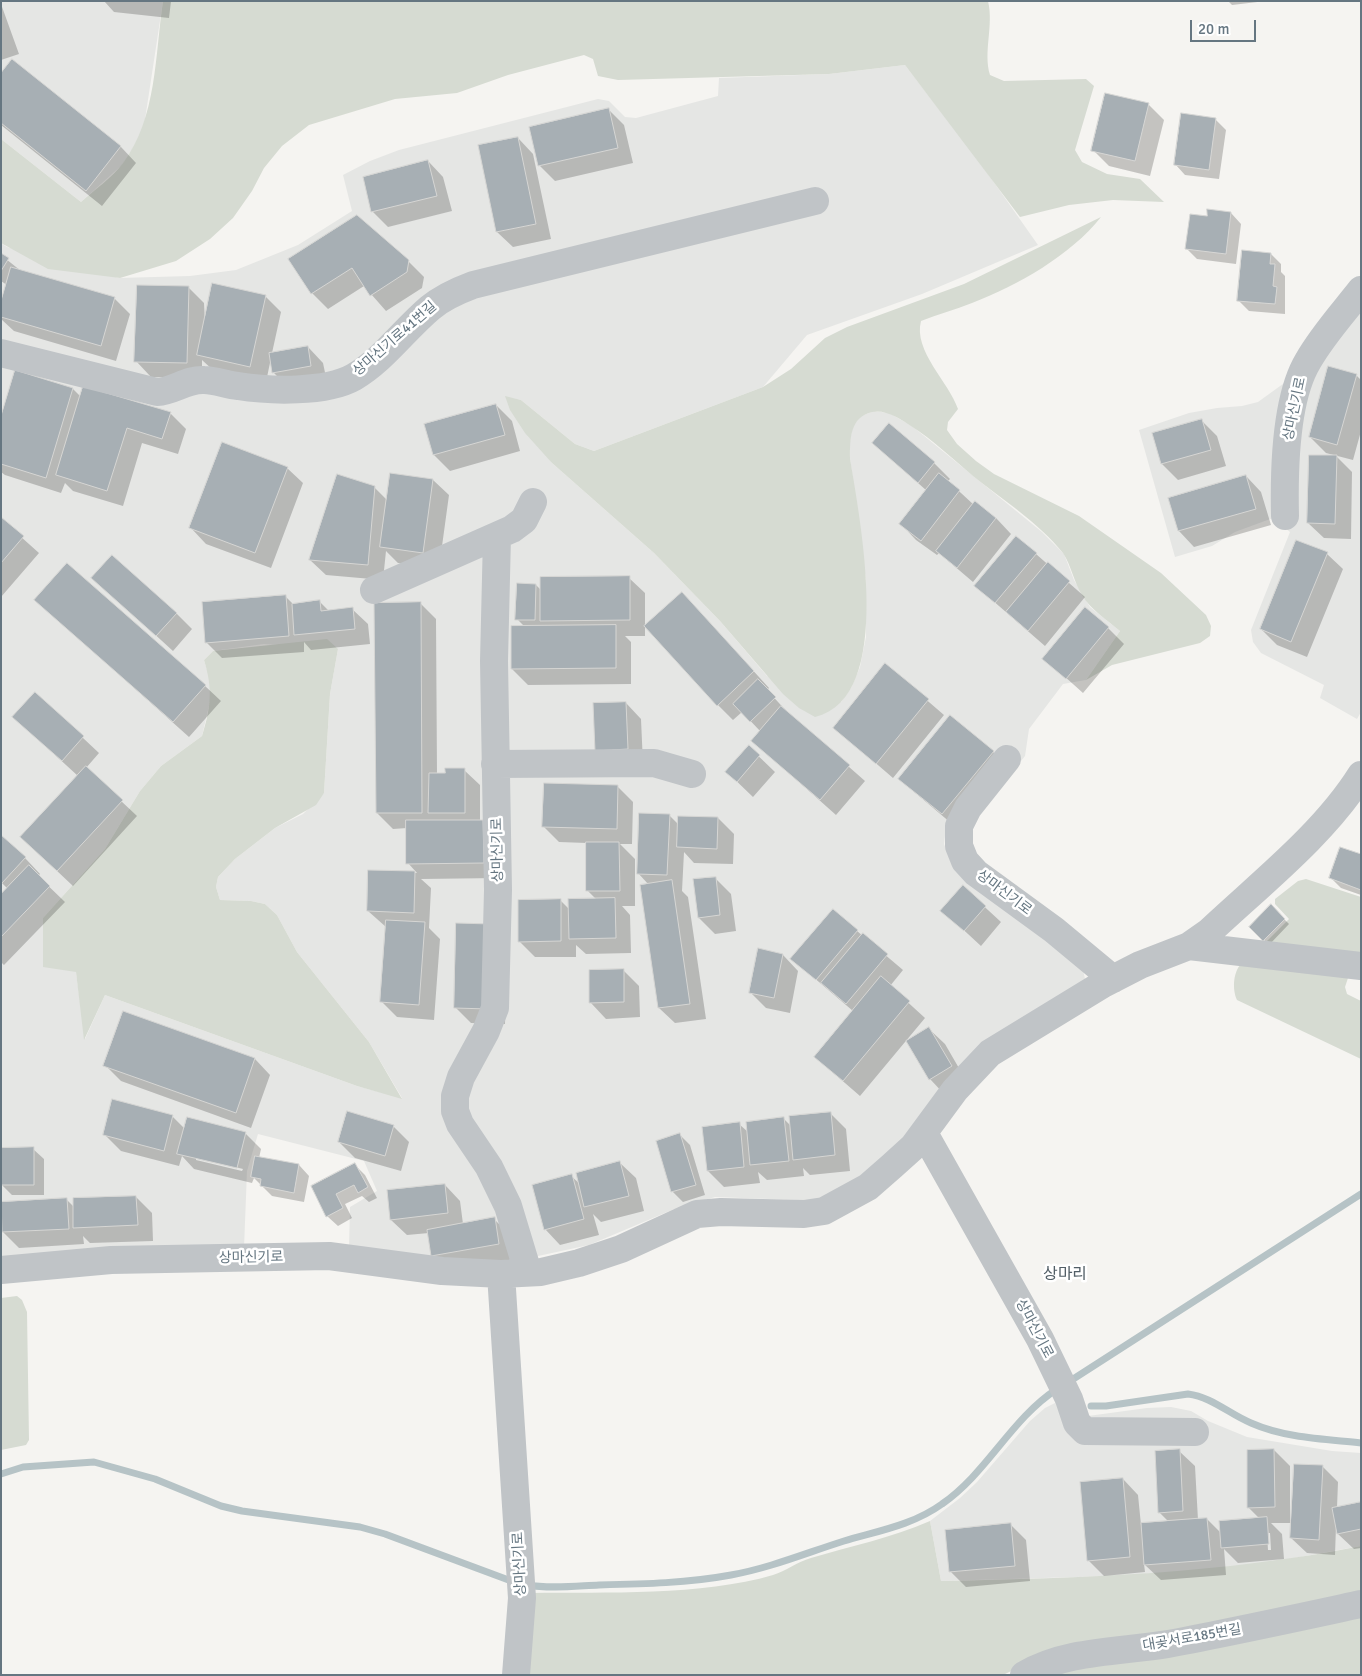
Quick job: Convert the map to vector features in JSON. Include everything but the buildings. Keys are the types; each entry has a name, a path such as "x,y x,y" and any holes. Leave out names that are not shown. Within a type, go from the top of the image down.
{"street":[{"name":"상마신기로41번길","path":"1,352 157,392 168,392 189,382 204,380 275,391 327,385 353,377 378,357 430,308 448,295 473,285 815,201"},
{"name":"상마신기로","path":"1285,516 1285,463 1288,436 1300,380 1307,362 1361,290"},
{"path":"374,590 496,536 524,520 533,502"},
{"name":"상마신기로","path":"496,536 494,660 498,890 495,1008 486,1031 461,1077 456,1096 455,1111 460,1124 489,1167 508,1206 528,1272"},
{"name":"상마신기로","path":"1007,759 968,808 959,826 958,846 965,861 976,873 1054,930 1114,979"},
{"path":"495,764 654,763 692,774"},
{"name":"상마신기로","path":"1,1270 111,1260 329,1256 442,1271 501,1274 528,1272 579,1263 621,1249 697,1214 730,1212 804,1214 824,1211 868,1188 899,1160 924,1133 956,1090 990,1053 1114,979 1140,965 1188,946 1209,932 1320,827 1346,799 1361,775"},
{"name":"상마신기로","path":"1188,946 1361,966"},
{"name":"상마신기로","path":"924,1133 953,1181 1058,1373 1078,1423 1085,1431 1195,1432"},
{"name":"상마신기로","path":"501,1274 522,1598 516,1675"},
{"name":"대곶서로185번길","path":"1024,1675 1037,1667 1059,1659 1166,1644 1361,1604"}],"shaded area":[{"path":"1,1 163,1 144,126 122,165 81,202 1,139"},
{"path":"163,1 988,1 990,20 988,66 990,75 1004,81 1086,79 1094,86 1075,150 1082,162 1107,174 1140,179 1164,202 1113,200 1069,205 1020,217 905,65 829,74 618,80 598,76 593,59 584,55 508,75 457,93 395,99 309,125 282,146 264,168 252,191 233,218 210,239 176,261 120,278 48,269 1,243 1,139 81,202 103,184 123,163 134,145 142,126 153,85"},
{"path":"905,65 974,154 1038,245 922,294 807,335 763,387 594,451 575,444 521,400 506,397 552,463 654,553 720,621 767,676 841,702 852,686 860,667 866,637 866,581 850,458 850,441 853,425 861,416 874,411 889,413 912,426 1042,532 1064,554 1074,580 1090,607 1120,631 1086,680 1063,684 1029,729 1025,756 984,807 947,820 944,844 950,860 1082,965 1085,979 1077,989 894,1153 824,1201 715,1197 672,1210 589,1245 515,1261 475,1262 349,1249 350,1207 377,1191 364,1161 258,1134 247,1171 244,1248 1,1258 1,243 7,247 119,278 190,276 236,270 298,245 352,211 343,175 370,161 399,150 598,99 609,101 625,117 636,118 718,96 719,78 829,74","holes":["264,644 338,649 330,694 324,793 303,814 275,828 235,859 218,877 216,887 220,900 251,901 265,904 277,915 297,952 369,1042 402,1098 357,1086 105,995 85,1039 76,972 43,918 105,849 140,791 161,766 202,736 211,697 211,682 204,660 213,651"]},
{"path":"1101,217 1059,257 1042,268 989,296 921,321 920,332 922,344 927,355 958,409 948,422 947,430 957,444 994,474 1079,516 1161,573 1206,615 1211,626 1210,636 1200,643 1112,665 1086,680 1120,631 1086,600 1079,590 1063,553 1043,532 927,437 898,418 887,413 872,412 859,419 851,436 850,458 865,561 867,602 864,642 856,677 840,703 815,717 799,708 783,694 720,621 654,553 552,463 525,433 510,410 505,396 521,400 575,444 594,451 763,387 791,369 825,338 847,327 964,284"},
{"path":"1361,306 1361,712 1357,719 1320,698 1324,685 1261,653 1253,642 1251,630 1290,532 1273,518 1235,532 1212,546 1175,557 1139,430 1189,413 1258,402 1287,381"},
{"path":"327,639 338,649 330,694 324,793 316,805 275,828 235,859 218,877 216,887 220,900 251,901 265,904 277,915 297,952 369,1042 402,1099 357,1086 105,995 84,1040 76,972 43,967 43,918 105,849 140,791 161,766 202,736 210,698 209,680 204,660 213,651"},
{"path":"1306,879 1361,897 1361,959 1266,942 1289,919 1275,904 1275,899 1298,881"},
{"path":"1243,962 1348,978 1345,987 1347,994 1361,1001 1361,1059 1237,1000 1234,991 1234,980 1237,970"},
{"path":"17,1296 22,1300 27,1312 29,1440 26,1445 1,1450 1,1298"},
{"path":"1061,1400 1088,1416 1147,1408 1171,1407 1191,1411 1208,1421 1247,1437 1332,1451 1361,1453 1361,1546 1262,1564 1192,1571 1111,1576 941,1581 930,1521 977,1482 1030,1421 1045,1408"},
{"path":"930,1521 941,1581 1099,1576 1204,1569 1257,1563 1361,1546 1361,1595 1046,1654 1003,1675 523,1675 531,1593 685,1590 745,1582 773,1575 806,1560 886,1537"},
{"path":"1361,1614 1361,1675 1045,1675"}],"waterway":[{"path":"1067,1383 1361,1194"},
{"path":"527,1585 563,1587 666,1583 715,1578 788,1560 907,1522 931,1511 958,1491 986,1462 1026,1415 1057,1389"},
{"path":"1091,1406 1106,1406 1188,1394 1213,1402 1251,1423 1277,1432 1361,1443"},
{"path":"1,1474 23,1467 94,1462 155,1479 221,1506 242,1511 360,1527 385,1534 514,1582"}],"district":[{"name":"상마리","path":"1065,1275"}]}
